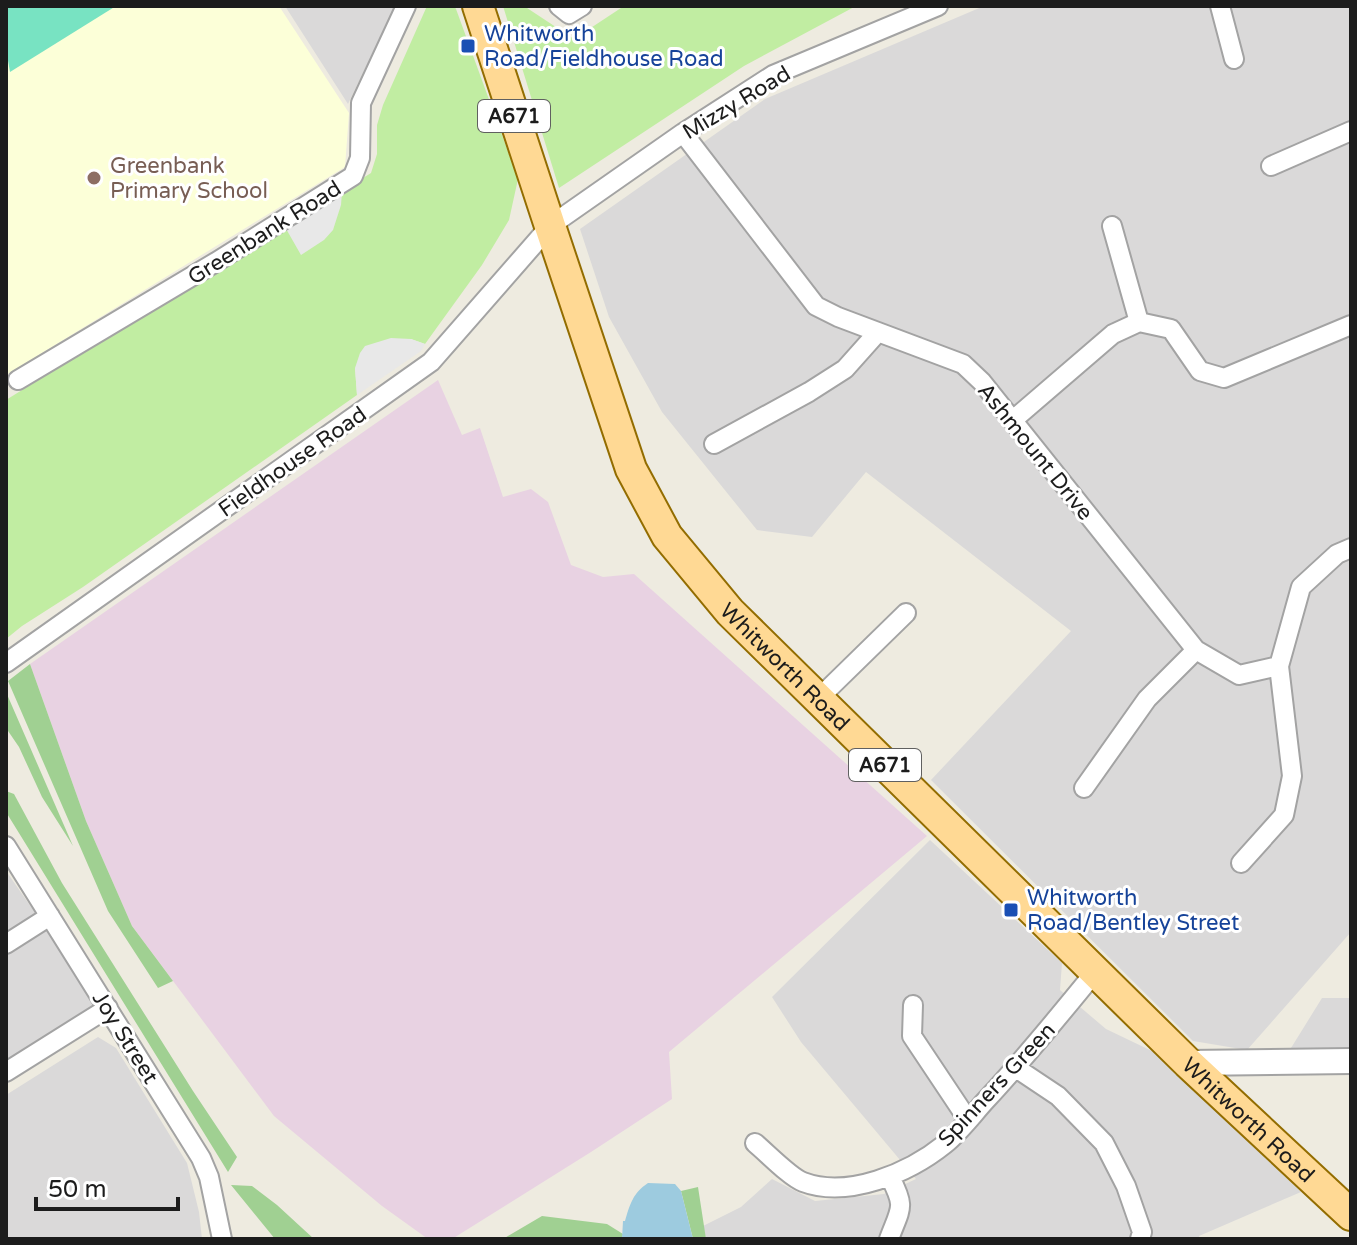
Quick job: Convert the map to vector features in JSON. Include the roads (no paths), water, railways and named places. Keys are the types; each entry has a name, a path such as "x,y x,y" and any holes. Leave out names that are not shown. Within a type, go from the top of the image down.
{"main road":[{"name":"Whitworth Road","path":"478,6 631,469 667,536 730,612 1188,1063 1351,1215"}],"street":[{"name":"Greenbank Road","path":"18,380 353,176 360,158 361,103 406,6"},
{"path":"559,6 569,14 582,6"},
{"name":"Mizzy Road","path":"550,226 683,133 773,75 938,6"},
{"path":"1220,6 1234,59"},
{"path":"1271,166 1351,131"},
{"name":"Ashmount Drive","path":"683,133 816,306 963,364 982,382 1196,650 1239,675 1279,666"},
{"name":"Fieldhouse Road","path":"6,663 431,362 550,226"},
{"path":"1112,226 1139,322"},
{"path":"1013,420 1113,334 1139,322 1171,329 1200,371 1224,378 1351,325"},
{"path":"714,444 845,369 878,332"},
{"path":"1241,863 1284,815 1292,776 1279,666 1301,587 1337,554 1351,548"},
{"path":"818,699 906,613"},
{"path":"1084,788 1147,699 1196,650"},
{"name":"Joy Street","path":"6,846 201,1158 209,1177 222,1239"},
{"path":"6,944 50,916"},
{"name":"Spinners Green","path":"755,1143 799,1181 813,1185 827,1188 858,1185 890,1177 946,1143 1016,1068 1095,972"},
{"path":"913,1005 912,1036 968,1120"},
{"path":"6,1072 108,1008"},
{"path":"1188,1063 1351,1061"},
{"path":"1016,1068 1058,1096 1104,1143 1126,1186 1142,1232 1140,1239"},
{"path":"889,1239 900,1212 901,1198 890,1177"}],"water":[{"path":"648,1183 675,1184 681,1191 693,1239 622,1239 623,1221 635,1195"}],"place":[{"name":"Whitworth Road/Fieldhouse Road","path":"468,46"},
{"name":"Greenbank Primary School","path":"94,178"},
{"name":"Whitworth Road/Bentley Street","path":"1011,910"}]}
